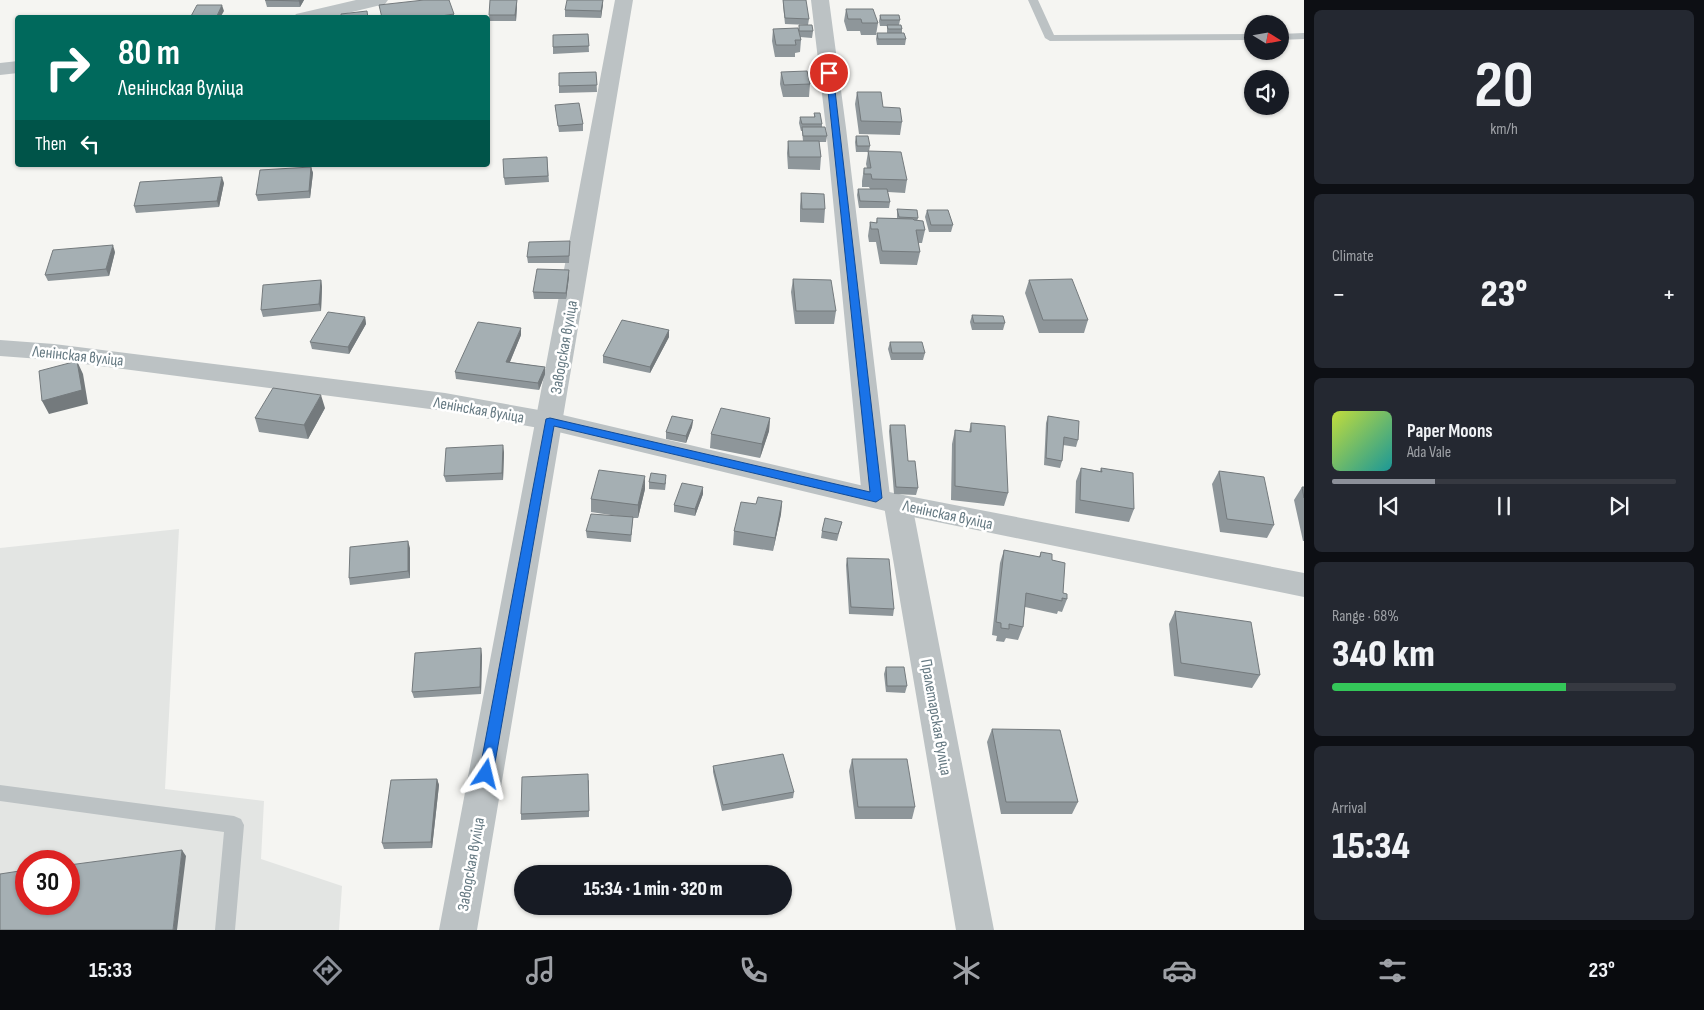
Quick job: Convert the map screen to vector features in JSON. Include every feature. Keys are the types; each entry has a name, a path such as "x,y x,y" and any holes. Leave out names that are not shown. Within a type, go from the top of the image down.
{"street":[{"path":"315,15 379,0"},
{"name":"Заводская вуліца","path":"458,930 624,0"},
{"name":"Пралетарская вуліца","path":"820,0 887,501 976,930"},
{"path":"0,69 15,67"},
{"name":"Ленінская вуліца","path":"0,348 63,353 426,399 550,422 887,501 1304,585"}],"lane":[{"path":"1033,0 1050,38 1244,37"},
{"path":"1289,36 1304,36"},
{"path":"0,793 234,825 225,930"}],"shaded area":[{"path":"179,529 165,789 264,801 261,859 342,886 339,930 0,930 0,548"}],"building":[{"path":"265,0 299,0 299,1"},
{"path":"424,0 449,0 454,14 381,15 379,5"},
{"path":"490,0 517,0 515,15 489,15"},
{"path":"567,0 603,0 601,11 565,10"},
{"path":"783,0 806,0 809,19 785,18"},
{"path":"197,5 222,5 217,15 192,15"},
{"path":"846,9 873,9 878,23 862,23 861,19 848,19"},
{"path":"367,11 368,15 341,15"},
{"path":"880,15 899,15 900,20 881,20"},
{"path":"799,25 812,25 813,31 799,31"},
{"path":"887,25 901,25 902,29 888,29"},
{"path":"798,28 801,40 795,40 796,45 776,45 773,29"},
{"path":"877,33 904,33 906,39 878,39"},
{"path":"588,34 589,46 553,47 553,35"},
{"path":"807,71 810,84 784,85 781,72"},
{"path":"596,72 597,85 559,86 559,73"},
{"path":"857,92 881,92 883,107 900,108 902,122 861,121"},
{"path":"579,103 583,124 558,126 555,105"},
{"path":"814,113 820,113 822,124 802,124 800,117 815,117"},
{"path":"802,127 825,127 827,136 803,136"},
{"path":"856,136 868,136 870,146 857,146"},
{"path":"788,141 819,141 821,157 789,157"},
{"path":"868,151 901,152 907,180 872,179 871,174 864,174 864,168 871,168"},
{"path":"547,157 548,176 504,178 503,159"},
{"path":"311,167 309,191 256,195 260,170"},
{"path":"222,177 217,201 134,206 140,182"},
{"path":"858,189 887,189 890,202 860,201"},
{"path":"801,193 824,194 825,209 802,209"},
{"path":"897,209 917,210 918,218 899,217"},
{"path":"927,210 948,210 953,225 931,225"},
{"path":"877,218 923,221 925,230 916,230 920,252 882,251 878,229 871,229 870,222 877,223"},
{"path":"570,241 569,256 527,257 529,242"},
{"path":"113,245 106,269 45,275 53,250"},
{"path":"537,269 569,270 566,293 533,292"},
{"path":"793,279 831,280 836,311 796,311"},
{"path":"1072,279 1088,320 1043,320 1029,280"},
{"path":"321,280 319,304 261,310 263,285"},
{"path":"328,312 365,317 348,347 310,342"},
{"path":"972,315 1003,316 1005,323 974,323"},
{"path":"622,320 669,330 650,367 603,356"},
{"path":"478,322 521,328 506,362 545,367 538,383 455,372"},
{"path":"890,342 922,342 925,353 892,353"},
{"path":"77,361 82,390 42,401 39,371"},
{"path":"273,388 321,395 304,425 255,418"},
{"path":"721,408 770,418 762,444 711,434"},
{"path":"672,416 693,420 686,436 666,432"},
{"path":"1048,416 1079,421 1078,440 1064,437 1062,461 1046,458"},
{"path":"971,423 1005,426 1008,493 955,486 955,430 971,432"},
{"path":"890,425 905,425 908,461 915,461 918,488 896,487"},
{"path":"503,445 502,473 444,476 446,448"},
{"path":"1081,468 1102,472 1101,468 1133,473 1134,509 1080,500"},
{"path":"599,470 645,476 638,505 591,499"},
{"path":"1219,471 1264,477 1274,525 1227,519"},
{"path":"651,473 666,475 665,484 649,482"},
{"path":"682,483 703,487 695,509 674,505"},
{"path":"758,497 782,501 775,538 734,531 741,502 756,504"},
{"path":"591,514 633,517 631,535 586,531"},
{"path":"825,518 842,522 838,534 822,531"},
{"path":"408,541 408,571 349,578 350,547"},
{"path":"1004,550 1040,557 1041,552 1052,554 1052,560 1065,563 1063,593 1067,594 1067,599 1062,598 1062,601 1026,593 1023,627 1009,624 1009,629 1001,628 1001,623 996,622"},
{"path":"847,558 889,559 894,609 851,607"},
{"path":"1175,611 1251,622 1260,675 1181,663"},
{"path":"481,648 480,687 412,692 415,653"},
{"path":"886,667 904,667 907,686 887,686"},
{"path":"992,729 1060,730 1078,802 1006,802"},
{"path":"783,754 794,792 723,805 713,766"},
{"path":"852,759 907,759 915,807 858,807"},
{"path":"588,774 589,811 521,814 522,777"},
{"path":"437,779 431,842 382,843 391,780"},
{"path":"182,850 173,930 0,930 0,874 15,872 15,915 80,915 80,864"}],"route":[{"path":"486,774 550,422 876,498 829,73"}]}
